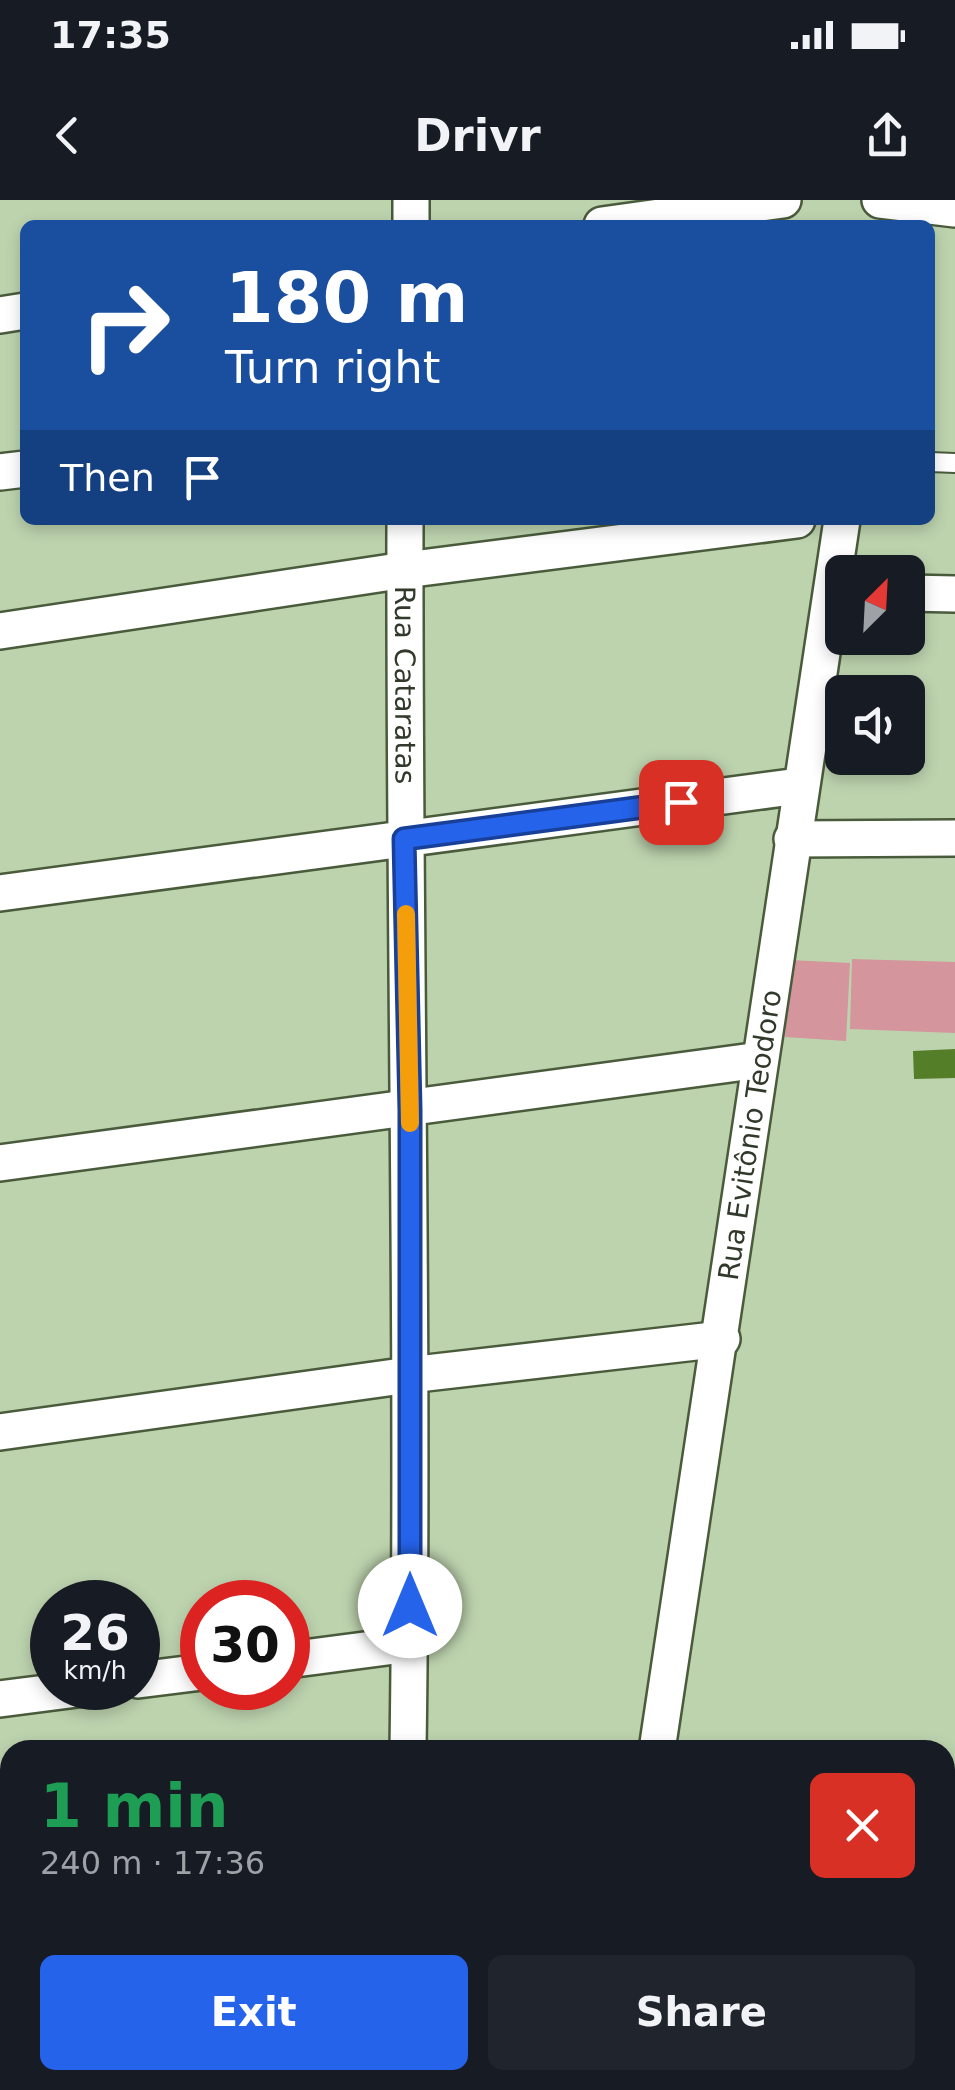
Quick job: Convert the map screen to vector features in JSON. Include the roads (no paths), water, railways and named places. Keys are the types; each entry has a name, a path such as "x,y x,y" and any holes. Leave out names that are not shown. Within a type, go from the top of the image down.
{"street":[{"path":"638,220 783,200"},
{"path":"880,200 955,209"},
{"name":"Rua Cataratas","path":"405,525 404,839 410,1110 408,1740"},
{"path":"0,631 405,570 758,525"},
{"name":"Rua Evitônio Teodoro","path":"839,555 842,525"},
{"path":"925,593 955,594"},
{"name":"Rua Evitônio Teodoro","path":"659,1740 722,1338 800,786 825,651"},
{"path":"0,893 800,786"},
{"path":"792,839 955,838"},
{"path":"0,1162 760,1060"},
{"path":"0,1432 410,1375 722,1338"},
{"path":"310,1657 410,1644"},
{"path":"0,1699 30,1695"}]}
